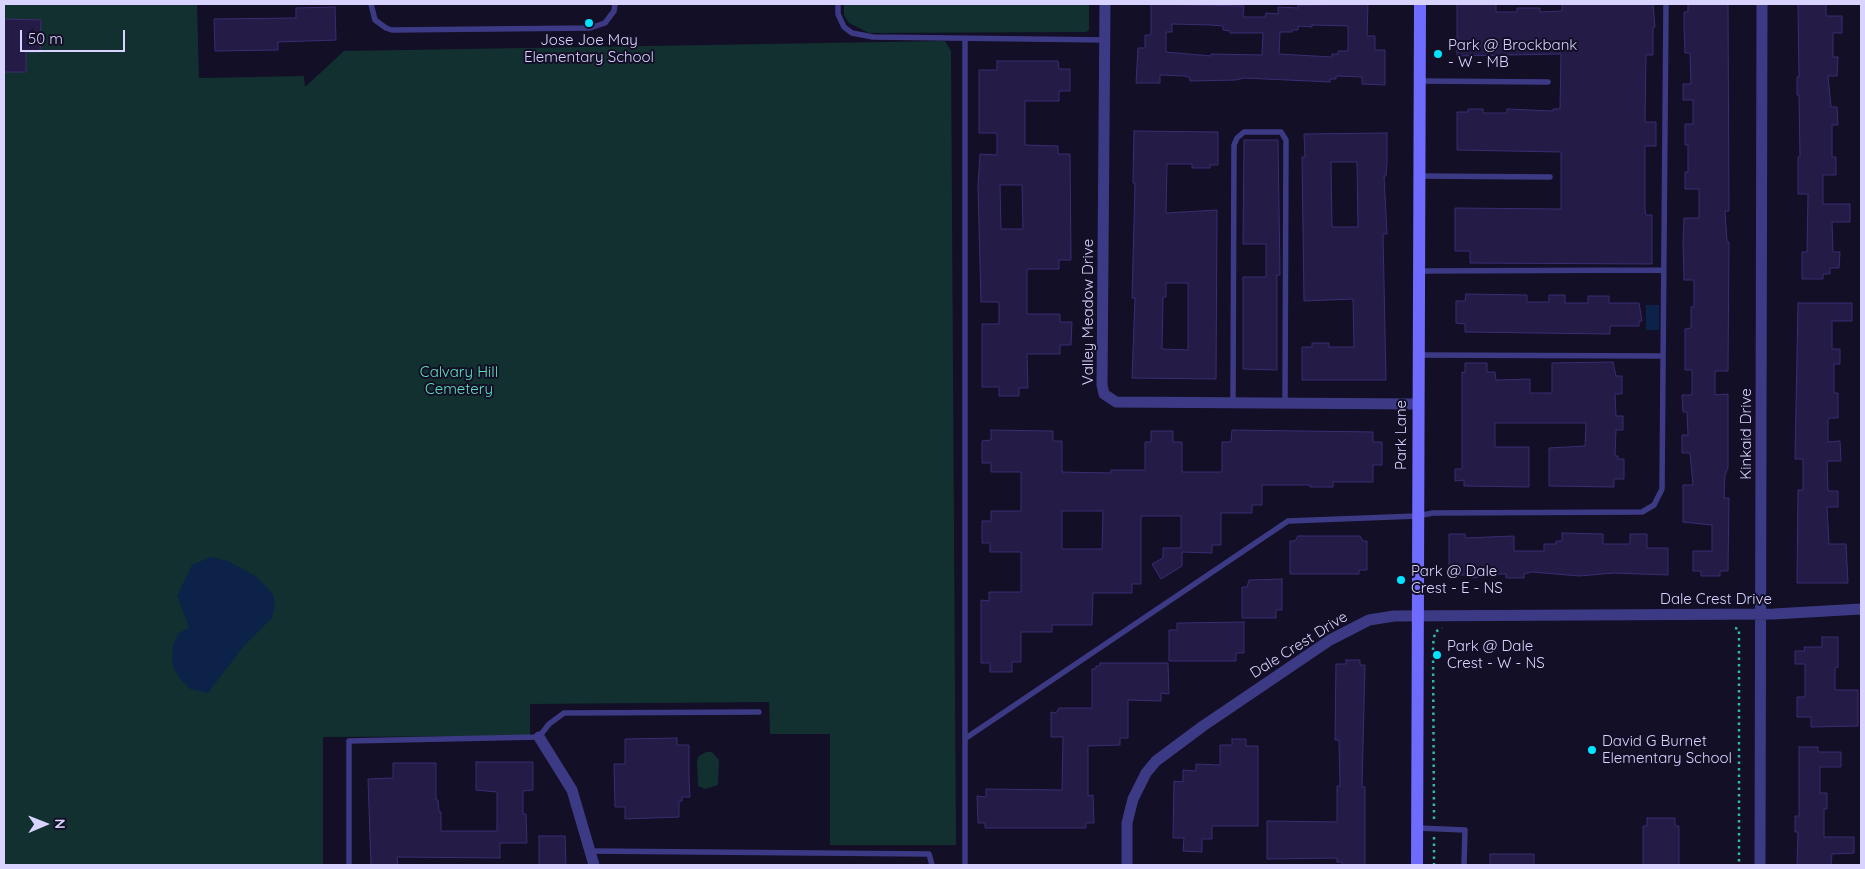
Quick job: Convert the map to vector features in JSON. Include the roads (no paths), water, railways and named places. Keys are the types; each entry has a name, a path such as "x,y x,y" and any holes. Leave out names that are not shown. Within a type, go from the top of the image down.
{"street":[{"name":"Valley Meadow Drive","path":"1105,4 1102,390 1107,398 1116,402 1417,404"},
{"name":"Park Lane","path":"1417,865 1417,404 1420,4"},
{"name":"Kinkaid Drive","path":"1760,865 1762,4"},
{"name":"Dale Crest Drive","path":"1127,865 1127,823 1132,799 1146,774 1156,761 1203,726 1343,632 1369,620 1394,616 1761,614 1861,609"},
{"path":"538,737 572,790 594,865"}],"lane":[{"path":"371,4 375,20 392,30 590,28 605,23 614,11 615,4"},
{"path":"838,4 838,14 844,27 852,34 873,37 1105,40"},
{"path":"966,738 1288,521 1418,516 1433,513 1642,512 1654,505 1662,489 1666,4"},
{"path":"965,38 965,865"},
{"path":"1420,80 1548,82"},
{"path":"1233,402 1234,146 1237,138 1244,132 1281,132 1286,140 1285,403"},
{"path":"1420,176 1550,177"},
{"path":"1419,271 1664,270"},
{"path":"1418,356 1663,356"},
{"path":"349,865 350,741 538,737 550,724 564,714 759,712"},
{"path":"1417,828 1465,830 1464,865"},
{"path":"590,851 929,854 932,865"}],"water":[{"path":"1646,305 1659,305 1659,330 1646,330"},
{"path":"211,557 228,561 257,577 273,594 275,606 272,618 243,647 208,693 190,689 179,678 172,664 173,645 178,634 189,627 177,596 192,565"}],"place":[{"name":"Jose Joe May Elementary School","path":"589,23"},
{"name":"Park @ Brockbank - W - MB","path":"1438,54"},
{"name":"Park @ Dale Crest - E - NS","path":"1401,580"},
{"name":"Park @ Dale Crest - W - NS","path":"1437,655"},
{"name":"David G Burnet Elementary School","path":"1592,750"}],"park label":[{"name":"Calvary Hill Cemetery","path":"459,380"}]}
